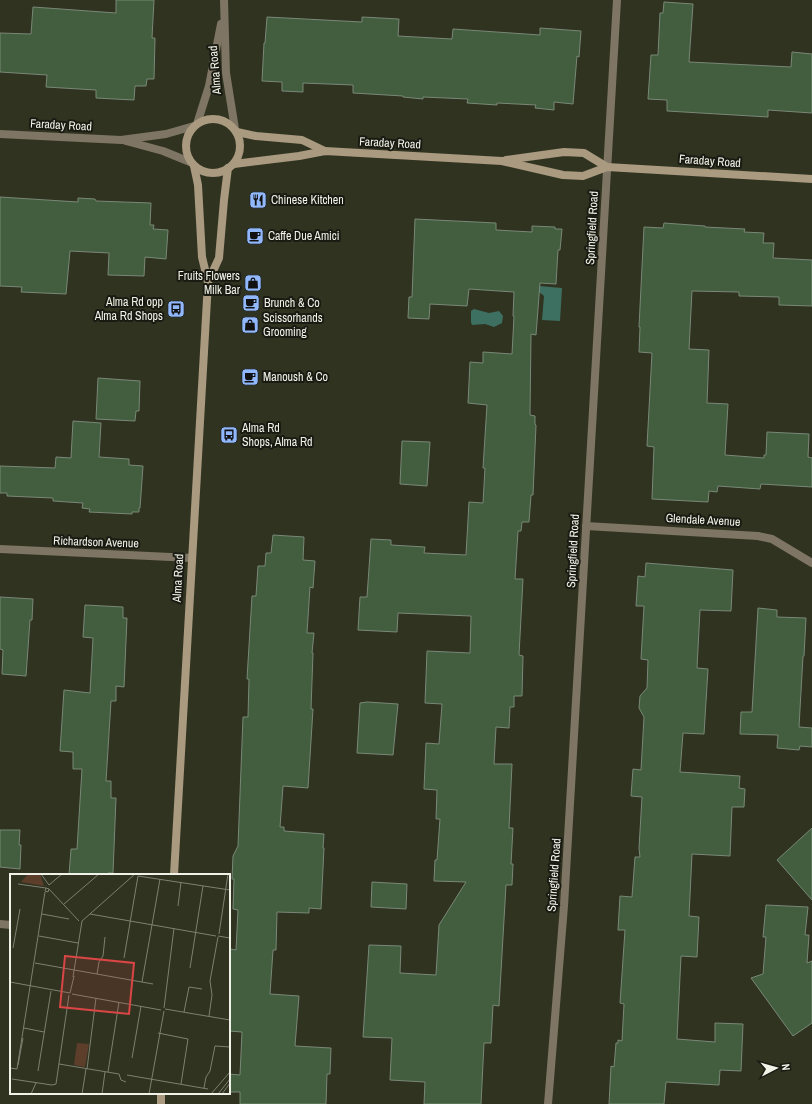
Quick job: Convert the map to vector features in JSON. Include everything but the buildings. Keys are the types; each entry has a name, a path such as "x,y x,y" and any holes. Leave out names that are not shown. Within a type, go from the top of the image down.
{"main road":[{"path":"212,118 221,119 229,123 236,131 240,144 240,151 231,166 217,173 210,173 192,164 186,153 186,143 188,134 195,125 212,118"},
{"name":"Faraday Road","path":"236,131 256,136 302,140 325,151"},
{"name":"Faraday Road","path":"231,166 325,151 502,161 573,176 583,176 607,167 812,179"},
{"name":"Faraday Road","path":"502,161 564,152 584,154 607,167"},
{"name":"Alma Road","path":"174,874 208,282 202,257 198,185 192,164"},
{"name":"Alma Road","path":"208,282 219,258 224,200 231,166"},
{"path":"161,1104 162,1094"}],"street":[{"name":"Alma Road","path":"224,0 226,73 236,131"},
{"name":"Springfield Road","path":"548,1104 564,906 617,0"},
{"name":"Alma Road","path":"195,125 209,86 224,9"},
{"name":"Faraday Road","path":"0,134 121,140 171,133 195,125"},
{"name":"Faraday Road","path":"121,140 163,151 192,164"},
{"name":"Glendale Avenue","path":"586,526 758,536 772,539 812,563"},
{"name":"Richardson Avenue","path":"0,549 192,558"},
{"path":"0,924 10,925"}],"water":[{"path":"539,286 562,288 560,321 542,320 544,296 539,292"},
{"path":"474,309 489,313 499,311 503,316 502,323 494,327 485,324 472,325 471,311"}],"place":[{"name":"Chinese Kitchen","path":"258,200"},
{"name":"Caffe Due Amici","path":"255,236"},
{"name":"Fruits Flowers Milk Bar","path":"253,283"},
{"name":"Brunch & Co","path":"251,303"},
{"name":"Alma Rd opp Alma Rd Shops","path":"176,309"},
{"name":"Scissorhands Grooming","path":"250,325"},
{"name":"Manoush & Co","path":"250,377"},
{"name":"Alma Rd Shops, Alma Rd","path":"229,435"}]}
